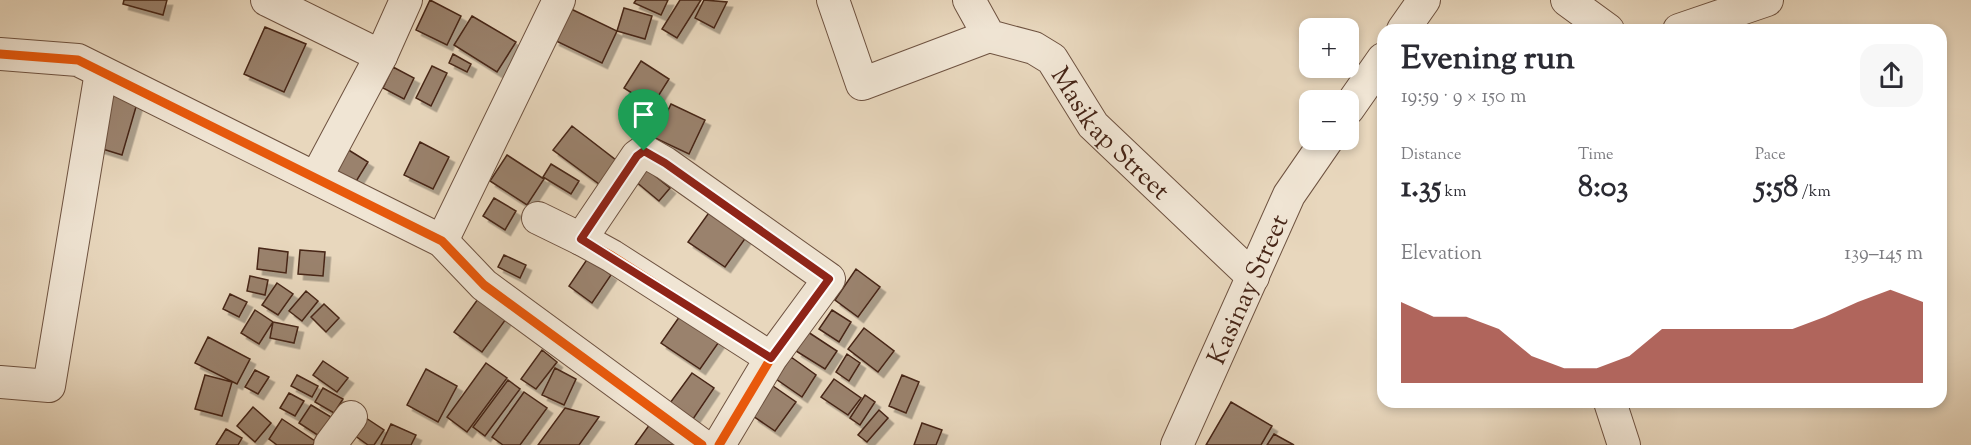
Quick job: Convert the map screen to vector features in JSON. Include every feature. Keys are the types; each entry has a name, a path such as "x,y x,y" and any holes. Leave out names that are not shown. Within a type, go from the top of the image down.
{"street":[{"path":"267,0 381,56"},
{"path":"316,178 381,56 406,0"},
{"path":"442,241 560,0"},
{"path":"833,0 862,84 989,36 969,0"},
{"path":"1407,24 1424,0"},
{"path":"1567,0 1600,24"},
{"path":"1697,24 1767,0"},
{"name":"Masikap Street","path":"989,36 1035,48 1052,59 1093,124 1253,277"},
{"path":"0,54 78,60 442,241 484,285 702,445"},
{"path":"1359,93 1377,68"},
{"path":"0,382 49,386 101,72"},
{"name":"Kasinay Street","path":"1177,445 1289,195 1321,150"},
{"path":"581,239 637,156 644,151 665,163 829,279 771,358 719,445"},
{"path":"538,218 581,239 771,358"},
{"path":"1612,408 1624,445"},
{"path":"330,445 351,417"}],"building":[{"path":"124,0 167,0 163,15 123,4"},
{"path":"430,0 461,16 447,45 416,30"},
{"path":"636,0 668,0 661,15 634,3"},
{"path":"680,0 701,0 677,38 662,29"},
{"path":"704,0 727,2 714,28 695,18"},
{"path":"569,8 617,31 602,63 554,40"},
{"path":"624,8 652,16 645,39 617,31"},
{"path":"472,16 516,42 497,72 454,45"},
{"path":"265,27 306,44 284,92 244,74"},
{"path":"453,54 471,64 467,72 449,63"},
{"path":"641,61 669,79 652,106 624,88"},
{"path":"432,66 447,73 431,106 416,98"},
{"path":"393,67 414,78 404,99 383,88"},
{"path":"112,93 138,100 122,155 96,147"},
{"path":"671,104 705,120 689,154 655,138"},
{"path":"572,126 621,164 603,187 553,150"},
{"path":"420,142 449,157 433,189 404,175"},
{"path":"347,149 368,162 352,188 332,175"},
{"path":"507,155 544,179 527,205 490,181"},
{"path":"639,163 670,188 659,201 629,176"},
{"path":"551,164 579,181 571,194 543,177"},
{"path":"494,198 516,211 505,230 483,216"},
{"path":"713,207 749,233 725,267 688,242"},
{"path":"259,248 288,252 286,273 257,269"},
{"path":"300,250 325,252 323,276 298,274"},
{"path":"504,255 526,265 520,278 498,267"},
{"path":"588,258 611,275 592,303 569,286"},
{"path":"856,269 880,287 858,317 835,300"},
{"path":"250,276 268,280 265,295 247,291"},
{"path":"277,283 293,294 278,315 262,305"},
{"path":"306,291 318,301 302,321 289,311"},
{"path":"230,294 247,302 239,317 223,309"},
{"path":"478,299 506,319 482,352 454,332"},
{"path":"324,304 339,318 326,332 311,317"},
{"path":"255,310 273,322 259,344 241,333"},
{"path":"832,310 851,322 839,342 819,329"},
{"path":"682,313 721,339 700,369 661,343"},
{"path":"273,322 298,327 294,343 270,338"},
{"path":"864,328 894,351 878,372 848,349"},
{"path":"808,332 837,351 825,369 796,351"},
{"path":"208,337 250,359 237,384 195,363"},
{"path":"542,350 557,362 536,389 521,379"},
{"path":"847,354 860,363 849,381 836,372"},
{"path":"791,357 816,375 802,397 776,379"},
{"path":"323,361 348,378 337,392 313,375"},
{"path":"486,363 507,378 467,432 447,417"},
{"path":"555,368 576,379 564,405 542,395"},
{"path":"426,369 457,386 438,422 407,405"},
{"path":"255,370 269,377 258,394 245,387"},
{"path":"692,373 714,388 693,419 670,403"},
{"path":"205,375 232,382 222,416 195,409"},
{"path":"297,375 318,386 312,397 291,386"},
{"path":"902,375 919,382 906,413 889,406"},
{"path":"834,379 861,398 848,415 821,397"},
{"path":"508,380 520,389 485,436 473,427"},
{"path":"773,386 796,402 775,431 753,416"},
{"path":"323,388 343,399 334,413 315,402"},
{"path":"524,392 547,408 520,445 503,445 492,437"},
{"path":"289,393 304,401 295,416 280,408"},
{"path":"865,395 875,402 860,425 850,418"},
{"path":"1231,402 1272,426 1261,445 1206,445"},
{"path":"311,405 331,417 319,436 299,423"},
{"path":"253,407 271,423 255,442 237,426"},
{"path":"565,408 599,417 579,445 538,445"},
{"path":"879,410 888,418 867,442 858,435"},
{"path":"366,418 384,430 374,445 368,445 354,435"},
{"path":"282,419 315,441 313,445 277,445 269,439"},
{"path":"922,423 942,430 936,445 914,445"},
{"path":"391,424 416,435 411,445 381,445"},
{"path":"650,424 680,445 635,445"},
{"path":"226,429 242,438 238,445 216,445"},
{"path":"1274,434 1294,445 1267,445"}],"cycle path":[{"path":"0,54 78,60 442,241 484,285 702,445"},
{"path":"719,445 771,358 829,279 665,163 644,151 637,156 581,239 612,256 771,358"}],"route":[{"path":"644,151 665,163 829,279 771,358 612,256 581,239 594,216 637,156 644,151"}]}
